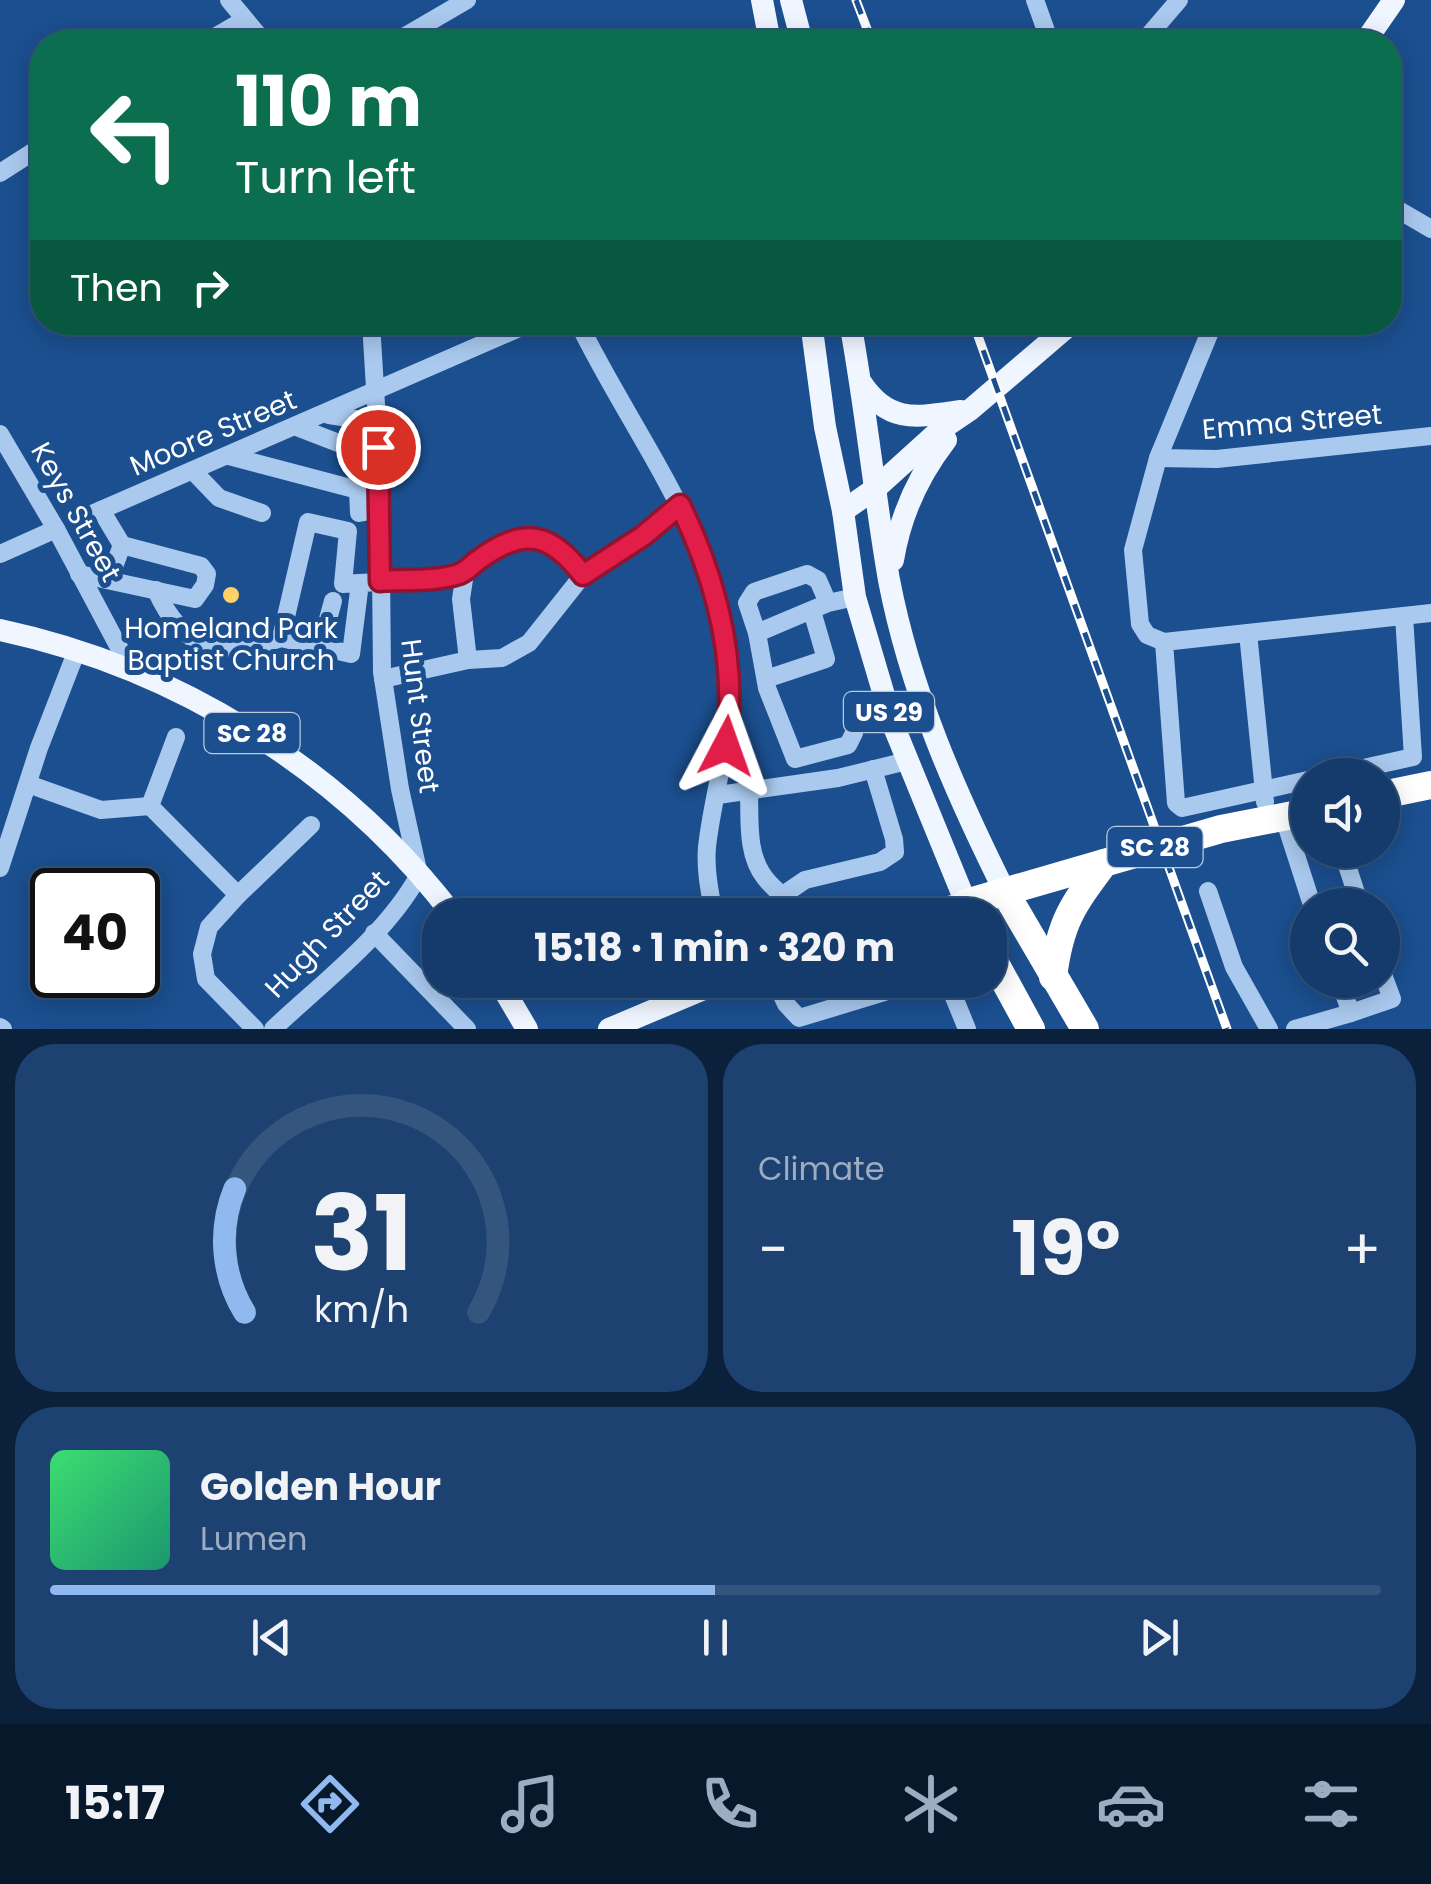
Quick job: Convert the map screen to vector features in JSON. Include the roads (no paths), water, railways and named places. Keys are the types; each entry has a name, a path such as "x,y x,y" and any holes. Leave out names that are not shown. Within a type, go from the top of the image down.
{"highway":[{"name":"SC 28","path":"996,898 1221,829 1287,817"},
{"path":"1053,976 1066,916 1104,863"},
{"name":"US 29","path":"1006,894 1085,1029"},
{"path":"1007,984 1032,1029"}],"main road":[{"path":"762,0 768,30"},
{"path":"791,0 799,30"},
{"path":"1373,30 1394,0"},
{"path":"813,335 825,426 843,511"},
{"path":"852,335 890,582"},
{"name":"US 29","path":"963,898 887,706 856,597 843,511 876,488 940,430 970,410 1058,335"},
{"path":"860,380 872,400 892,414 925,416 970,410"},
{"name":"US 29","path":"970,410 929,462 898,532 890,582 929,724 967,816 1006,894"},
{"name":"SC 28","path":"0,630 76,650 131,670 227,718 305,768 374,829 439,898"},
{"path":"509,998 527,1029"},
{"path":"609,1029 682,998"}],"street":[{"path":"230,0 253,30"},
{"path":"416,30 467,0"},
{"path":"1035,0 1046,30"},
{"path":"1153,30 1179,0"},
{"path":"227,30 244,20"},
{"path":"241,30 244,20"},
{"path":"0,173 30,154"},
{"path":"1402,212 1431,228"},
{"name":"Hunt Street","path":"372,335 383,679 419,875"},
{"name":"Moore Street","path":"78,520 504,335"},
{"path":"585,335 699,544 722,618 730,683 729,723 707,848 711,898"},
{"path":"1209,335 1158,458 1133,550 1140,624 1147,635 1164,642 1431,613"},
{"path":"326,414 356,419 360,451 358,513 380,509"},
{"path":"297,427 360,451"},
{"name":"Keys Street","path":"0,434 131,670"},
{"name":"Emma Street","path":"1158,458 1217,460 1431,436"},
{"path":"229,456 358,490"},
{"path":"193,471 219,498 262,512"},
{"path":"383,679 468,660 502,658 529,644 583,575 643,536 680,505"},
{"path":"79,574 195,599 205,584 207,574 200,566 122,545 101,510"},
{"path":"282,638 308,522 348,531 343,584 451,577 513,540 531,536 566,554 583,575"},
{"path":"0,554 56,529"},
{"path":"109,580 122,545"},
{"path":"465,572 461,599 468,660"},
{"path":"766,679 826,659 818,580 808,574 754,592 747,603 766,679 794,759 848,746 857,713 887,706"},
{"path":"156,590 164,610 189,637 211,648 255,647 282,638 351,654 360,582"},
{"path":"757,633 856,597"},
{"path":"320,648 333,601"},
{"path":"722,618 750,611"},
{"path":"1404,616 1413,757 1424,786"},
{"path":"1248,633 1262,790 1287,817 1307,888"},
{"path":"1164,642 1176,803 1182,808 1290,784"},
{"path":"0,868 76,650"},
{"path":"150,806 176,737"},
{"path":"1400,760 1413,757"},
{"path":"718,796 809,783 906,761"},
{"path":"782,895 805,880 880,862 895,852 874,769"},
{"path":"28,784 101,810 150,806 238,895"},
{"path":"749,791 755,860 764,878 784,898"},
{"path":"255,1029 206,979 202,954 208,927 312,826"},
{"name":"Hugh Street","path":"273,1029 374,933 406,898 419,875"},
{"path":"1208,891 1234,967 1269,1029"},
{"path":"374,933 422,982"},
{"path":"437,998 466,1029"},
{"path":"783,998 799,1018 865,998"},
{"path":"954,998 967,1029"},
{"path":"1346,998 1351,1012"},
{"path":"1295,1029 1392,998"}],"railway":[{"path":"856,0 867,30"},
{"path":"978,335 1227,1029"}],"place":[{"name":"Homeland Park Baptist Church","path":"231,595"}]}
